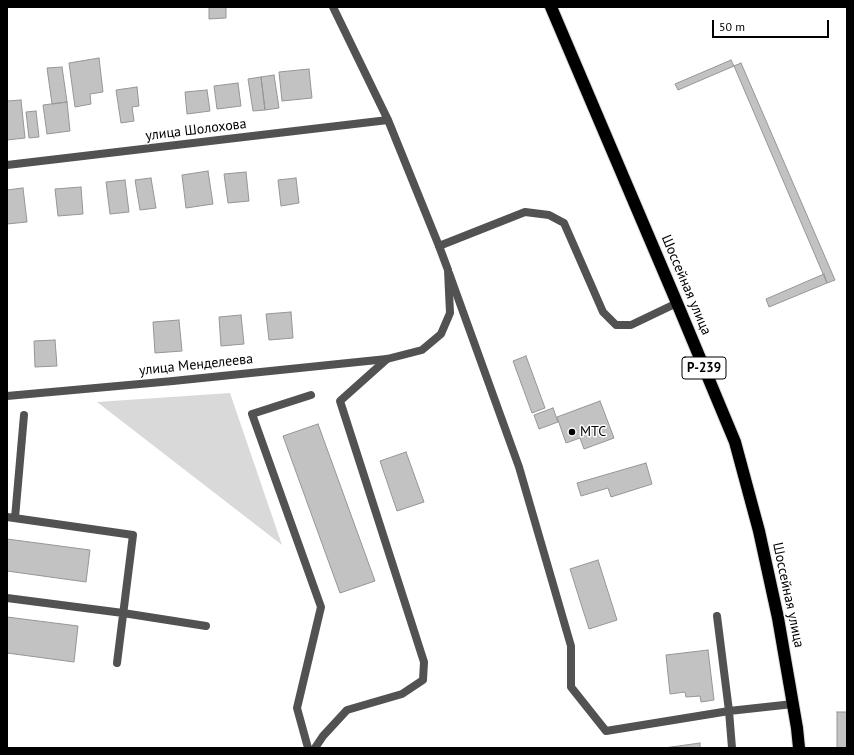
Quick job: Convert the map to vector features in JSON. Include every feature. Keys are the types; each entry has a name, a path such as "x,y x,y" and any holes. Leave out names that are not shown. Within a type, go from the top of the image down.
{"highway":[{"name":"Шоссейная улица","path":"551,7 735,442 759,531 781,632 799,748"}],"street":[{"path":"334,7 388,120 439,246 521,475 571,646 571,687 606,731 729,711 793,704"},
{"name":"улица Шолохова","path":"7,165 388,120"},
{"path":"439,246 525,212 549,215 564,222 604,312 616,325 631,325 677,304"},
{"name":"улица Менделеева","path":"7,396 387,359 422,350 441,334 450,313 448,270"},
{"path":"315,748 323,736 347,710 402,694 423,680 424,662 340,401 387,359"},
{"path":"308,748 297,708 321,607 252,414 311,395"},
{"path":"24,415 11,518 133,535 117,663"},
{"path":"7,598 123,613 206,626"},
{"path":"717,616 732,748"}],"shaded area":[{"path":"230,393 282,545 97,402"}],"building":[{"path":"209,7 226,7 226,18 209,19"},
{"path":"99,58 103,92 90,94 91,104 75,107 69,63"},
{"path":"731,60 734,66 678,90 675,84"},
{"path":"741,63 835,280 827,283 734,66"},
{"path":"62,67 67,102 52,104 47,68"},
{"path":"309,69 312,98 282,101 279,72"},
{"path":"274,75 279,108 265,110 261,77"},
{"path":"261,77 265,110 253,111 248,79"},
{"path":"238,83 241,106 217,109 214,86"},
{"path":"137,87 139,106 132,107 134,121 121,123 116,90"},
{"path":"207,90 210,111 187,114 185,92"},
{"path":"21,100 25,138 7,140 7,101"},
{"path":"67,102 70,131 47,134 43,105"},
{"path":"36,111 39,137 29,138 26,112"},
{"path":"208,171 213,204 186,208 182,175"},
{"path":"246,172 249,201 228,203 224,174"},
{"path":"151,178 156,208 140,210 135,180"},
{"path":"296,178 299,203 281,206 278,180"},
{"path":"125,180 129,212 110,214 106,182"},
{"path":"81,187 83,214 58,216 55,189"},
{"path":"23,188 27,222 7,224 7,190"},
{"path":"824,274 827,283 769,307 766,299"},
{"path":"291,312 293,338 269,340 266,314"},
{"path":"241,315 244,344 221,346 219,317"},
{"path":"179,320 182,351 155,353 153,322"},
{"path":"55,340 57,366 35,367 34,341"},
{"path":"526,356 545,408 532,413 513,361"},
{"path":"600,401 614,438 584,449 580,438 566,443 557,417"},
{"path":"553,408 558,422 539,429 534,415"},
{"path":"318,424 375,581 340,593 283,436"},
{"path":"406,452 424,502 397,511 380,461"},
{"path":"646,463 652,484 611,497 608,488 581,496 577,483"},
{"path":"7,539 90,550 86,582 7,571"},
{"path":"598,560 617,620 589,629 570,569"},
{"path":"7,617 78,626 74,662 7,653"},
{"path":"708,650 714,700 701,702 700,696 686,697 685,692 670,694 666,655"},
{"path":"837,712 847,712 847,748 837,748"},
{"path":"700,743 700,748 664,748"}],"place":[{"name":"МТС","path":"572,432"}]}
